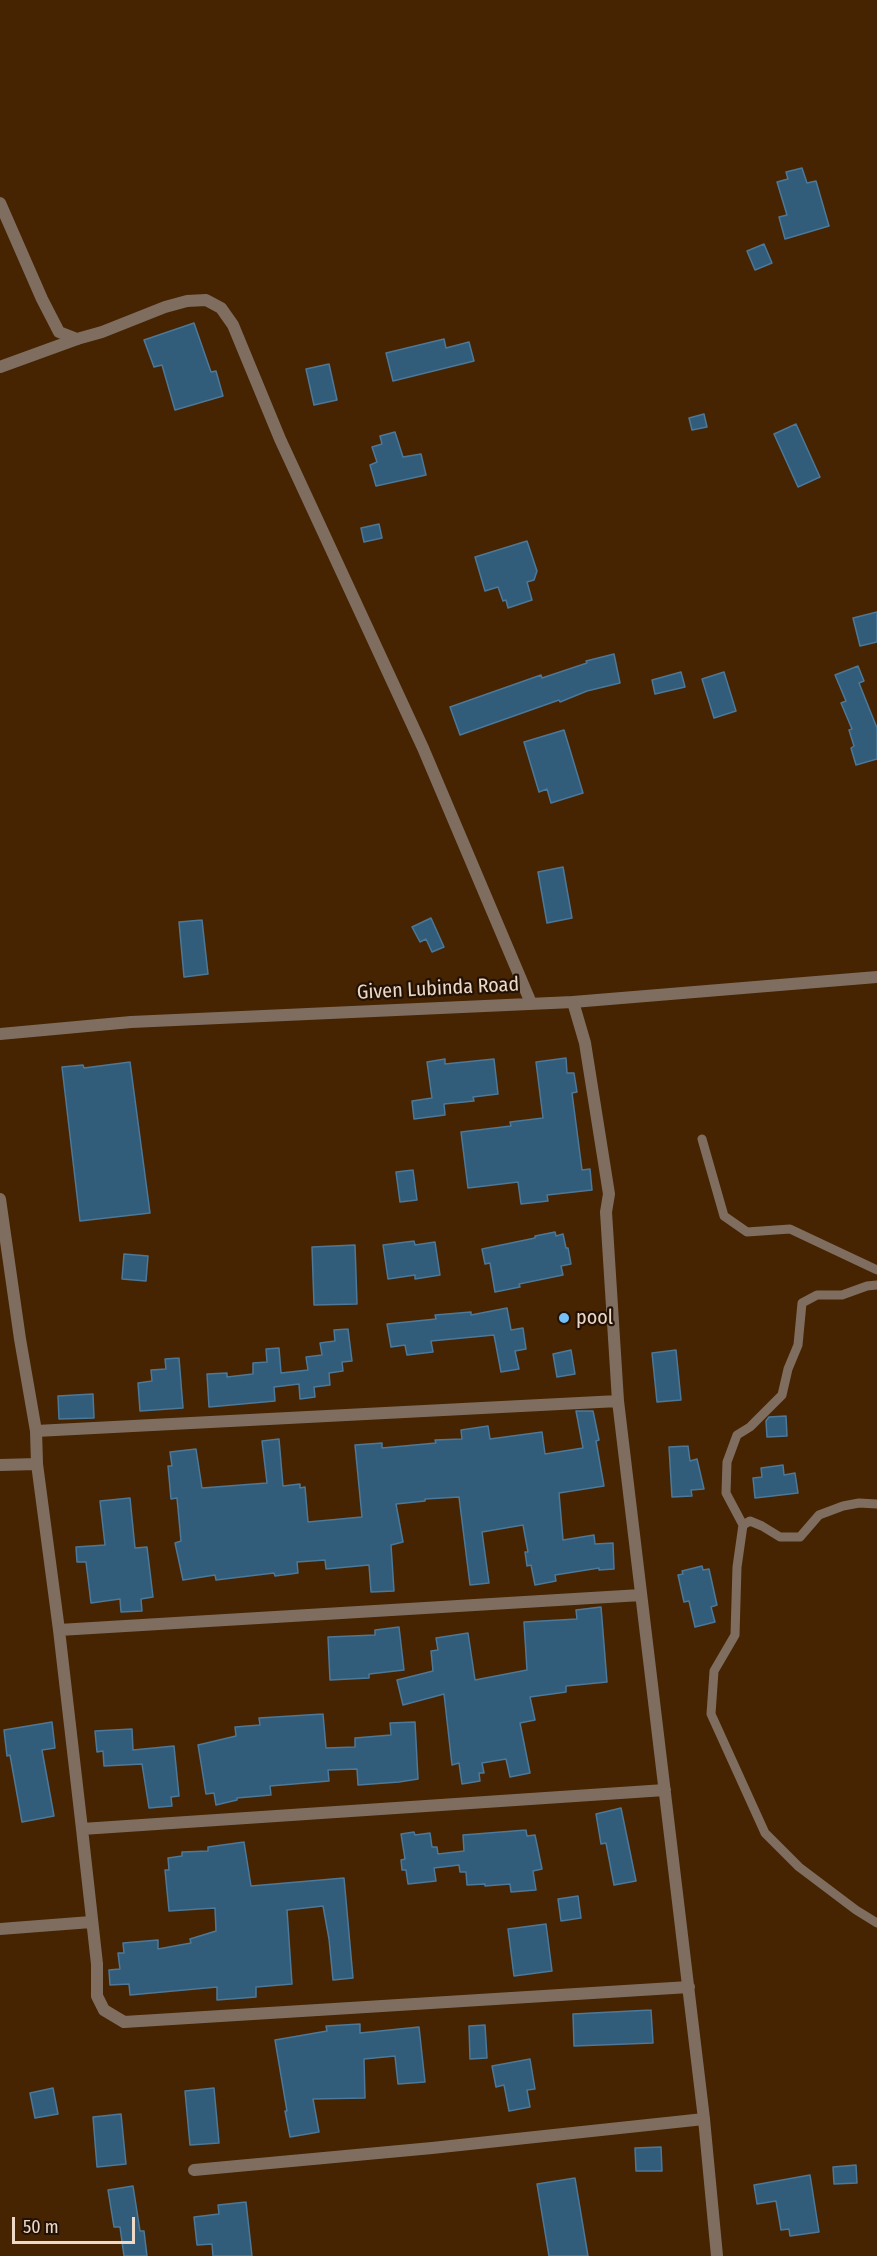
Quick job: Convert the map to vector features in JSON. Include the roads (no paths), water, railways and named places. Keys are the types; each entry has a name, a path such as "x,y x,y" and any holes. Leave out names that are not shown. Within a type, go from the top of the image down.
{"street":[{"path":"0,203 59,332 77,339"},
{"path":"0,368 187,301 206,300 221,308 233,325 279,439 423,748 531,1003"},
{"path":"52,348 59,332"},
{"name":"Given Lubinda Road","path":"0,1034 131,1022 573,1002 877,977"},
{"path":"573,1002 585,1044 609,1194 606,1212 618,1401 689,1987 717,2256"},
{"path":"0,1199 36,1431 37,1464 59,1630 97,1964 97,1996 104,2010 124,2022 689,1987"},
{"path":"36,1431 618,1401"},
{"path":"0,1465 37,1464"},
{"path":"59,1630 642,1595"},
{"path":"82,1829 665,1790"},
{"path":"0,1929 91,1922"},
{"path":"194,2170 704,2119"}],"lane":[{"path":"702,1139 724,1216 747,1232 790,1229 877,1270"},
{"path":"877,1285 834,1296 818,1295 802,1303 798,1346 788,1369 782,1395 750,1427 737,1435 727,1462 726,1493 743,1525 737,1567 735,1635 714,1671 711,1714 765,1833 799,1868 877,1923"},
{"path":"743,1525 750,1521 780,1537 800,1537 819,1515 843,1506 860,1503 877,1504"}],"place":[{"name":"pool","path":"564,1318"}]}
